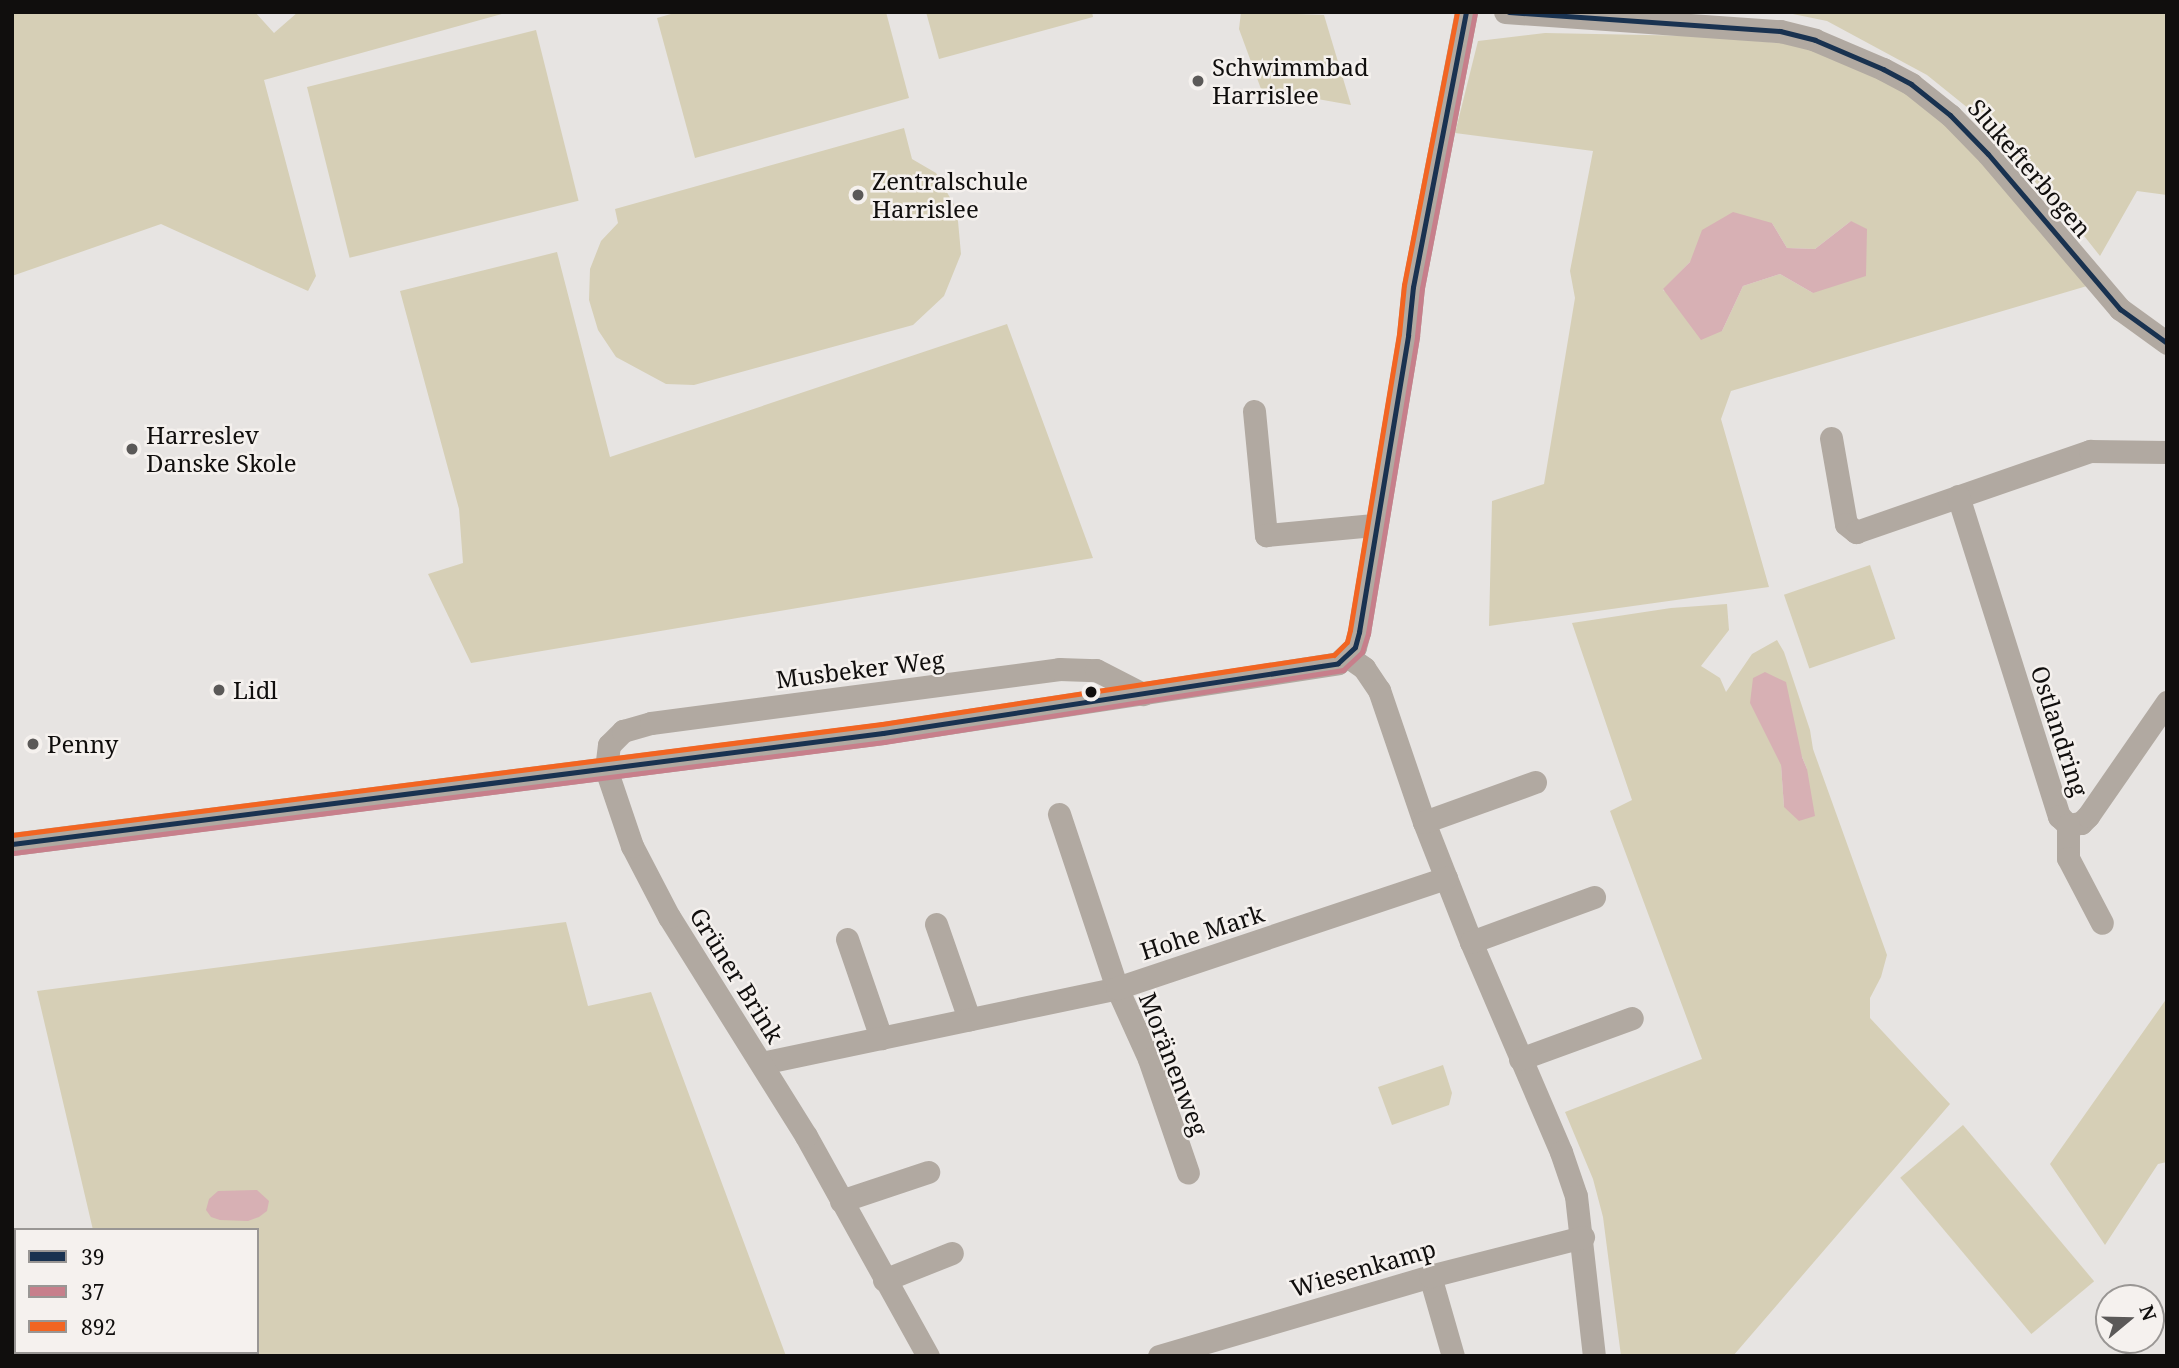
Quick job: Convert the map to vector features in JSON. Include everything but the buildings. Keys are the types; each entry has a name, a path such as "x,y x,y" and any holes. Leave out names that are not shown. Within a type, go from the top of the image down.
{"street":[{"path":"12,844 883,733 1338,663 1354,647 1359,632 1422,235 1466,12"},
{"name":"Slukefterbogen","path":"1505,12 1685,17 1780,31 1855,55 1911,85 1950,115 1988,154 2120,309 2167,342"},
{"path":"1254,411 1266,535 1374,525"},
{"path":"1831,438 1846,524 1856,532 2090,451 2167,452"},
{"name":"Ostlandring","path":"1958,496 2059,816 2068,825 2081,823 2088,816 2167,702"},
{"path":"1347,656 1364,668 1379,690 1424,822 1471,942 1561,1152 1576,1196 1583,1237 1594,1356"},
{"name":"Musbeker Weg","path":"606,769 609,745 623,731 651,723 1059,669 1096,670 1143,694"},
{"name":"Grüner Brink","path":"606,769 632,846 663,905 762,1063 928,1356"},
{"path":"1424,822 1535,782"},
{"name":"Moränenweg","path":"1059,814 1116,988 1149,1059 1188,1172"},
{"path":"2068,825 2068,858 2102,923"},
{"name":"Hohe Mark","path":"762,1063 1116,988 1446,878"},
{"path":"1471,942 1594,897"},
{"path":"936,923 969,1019"},
{"path":"847,939 881,1038"},
{"path":"1520,1059 1632,1018"},
{"path":"841,1201 928,1172"},
{"name":"Wiesenkamp","path":"1159,1356 1430,1276 1583,1237"},
{"path":"884,1280 952,1254"},
{"path":"1430,1276 1453,1356"}],"shaded area":[{"path":"12,12 255,12 274,33 298,12 509,12 264,80 316,276 308,291 161,224 12,276"},
{"path":"678,12 886,12 909,98 695,158 657,18"},
{"path":"926,12 1092,12 1093,17 939,59"},
{"path":"1241,12 1324,15 1351,105 1261,89 1239,29"},
{"path":"1783,12 2167,12 2167,195 2137,191 2100,256 2050,193 2043,191 2012,156 1994,129 1927,75 1827,21"},
{"path":"536,30 579,201 350,258 307,87"},
{"path":"1545,33 1696,36 1804,45 1907,90 1984,157 2087,286 1731,391 1721,419 1769,587 1489,626 1492,501 1544,484 1575,298 1570,271 1593,151 1455,133 1478,41","holes":["1851,221 1813,293 1780,274 1743,286 1722,331 1663,290 1690,262 1772,223 1787,248 1815,249"]},
{"path":"904,128 912,159 936,173 957,210 961,254 944,296 913,325 694,385 666,384 616,357 598,330 589,300 590,269 601,241 618,223 615,209"},
{"path":"1733,212 1772,223 1787,248 1815,249 1851,221 1867,229 1866,276 1813,293 1780,274 1743,286 1722,331 1701,340 1663,289 1690,262 1702,230"},
{"path":"557,252 610,457 1007,324 1093,558 471,663 428,574 463,563 459,509 400,291"},
{"path":"1870,565 1895,639 1809,668 1784,595"},
{"path":"1727,604 1729,630 1701,666 1720,678 1726,692 1752,654 1777,640 1784,652 1810,730 1813,749 1887,955 1881,977 1870,998 1870,1018 1950,1104 1733,1356 1621,1356 1603,1217 1593,1179 1565,1112 1702,1059 1610,811 1632,800 1572,623 1671,608","holes":["1802,757 1807,769 1784,807 1781,765"]},
{"path":"1765,672 1786,682 1807,769 1815,816 1799,821 1784,807 1781,765 1750,703 1753,678"},
{"path":"566,922 588,1006 651,992 786,1356 238,1356 237,1354 259,1354 259,1228 93,1228 37,991"},
{"path":"2167,998 2167,1162 2158,1164 2105,1245 2050,1164"},
{"path":"1443,1065 1452,1093 1449,1105 1392,1125 1378,1087"},
{"path":"1963,1125 2094,1281 2031,1334 1900,1178"},
{"path":"257,1190 269,1201 267,1211 259,1217 248,1221 220,1220 211,1217 206,1210 209,1199 218,1191"}],"transit line":[{"name":"892","path":"12,835 882,724 1334,655 1347,642 1350,630 1399,334 1404,285 1457,12"},
{"name":"39","path":"12,844 883,733 1338,663 1355,647 1359,632 1408,335 1413,287 1466,12"},
{"name":"39","path":"1509,12 1780,31 1815,40 1883,69 1911,84 1950,115 1988,154 2120,309 2167,343"},
{"name":"37","path":"13,853 884,742 1343,670 1362,652 1368,633 1417,336 1422,288 1475,14"}],"place":[{"name":"Schwimmbad Harrislee","path":"1198,81"},
{"name":"Zentralschule Harrislee","path":"858,195"},
{"name":"Harreslev Danske Skole","path":"132,449"},
{"name":"Lidl","path":"219,690"},
{"name":"Penny","path":"33,744"}]}
